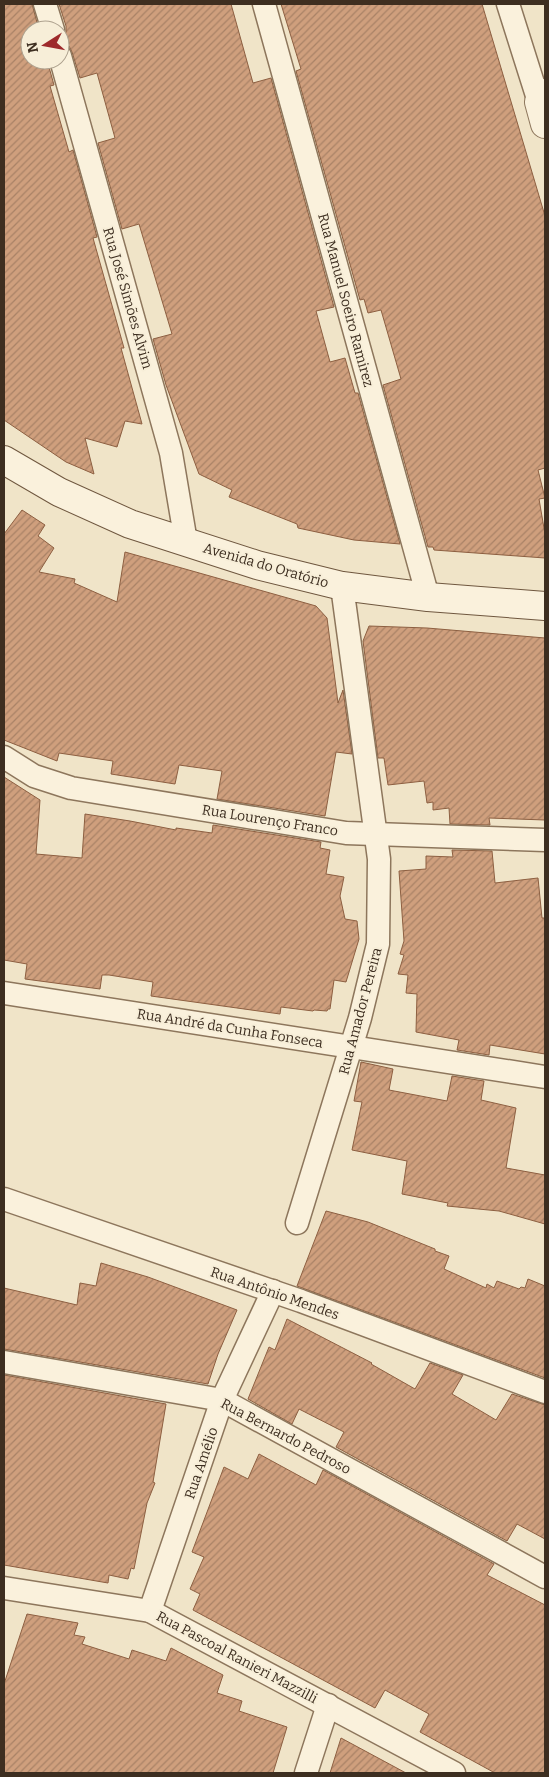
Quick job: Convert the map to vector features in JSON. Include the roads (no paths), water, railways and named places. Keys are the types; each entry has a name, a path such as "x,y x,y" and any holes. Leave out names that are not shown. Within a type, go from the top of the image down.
{"main road":[{"name":"Avenida do Oratório","path":"4,460 59,492 130,524 257,564 342,586 428,597 545,606"}],"street":[{"path":"46,4 50,20"},
{"name":"Rua Manuel Soeiro Ramirez","path":"264,4 428,597"},
{"path":"508,4 543,106"},
{"name":"Rua José Simões Alvim","path":"64,70 171,453 186,542"},
{"name":"Rua Amador Pereira","path":"297,1223 351,1047 378,944 379,859 374,834 360,710 342,586"},
{"name":"Rua Lourenço Franco","path":"4,757 34,776 71,788 346,833 545,840"},
{"name":"Rua André da Cunha Fonseca","path":"4,993 545,1077"},
{"name":"Rua Antônio Mendes","path":"4,1199 274,1291 545,1392"},
{"name":"Rua Amélio","path":"150,1611 222,1400 274,1291"},
{"name":"Rua Bernardo Pedroso","path":"4,1362 222,1400 545,1577"},
{"name":"Rua Pascoal Ranieri Mazzilli","path":"4,1588 150,1611 454,1773"},
{"path":"306,1773 328,1706"}]}
